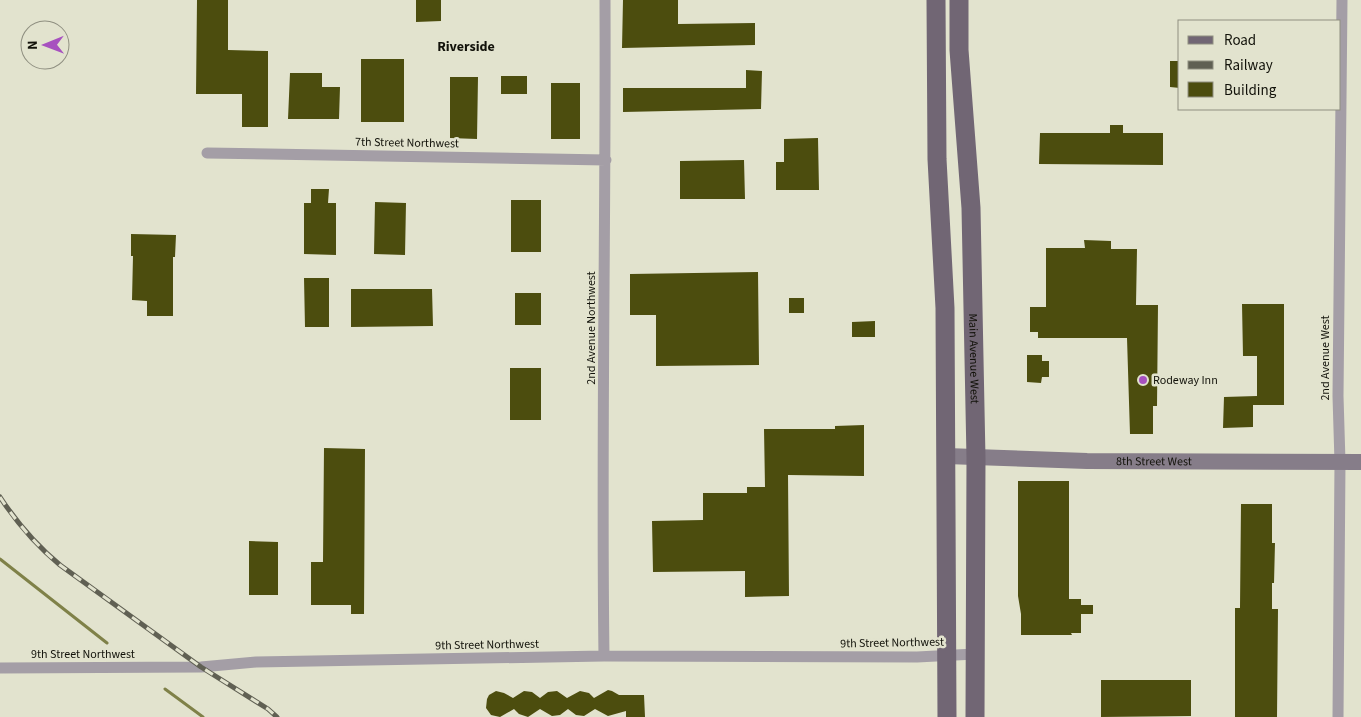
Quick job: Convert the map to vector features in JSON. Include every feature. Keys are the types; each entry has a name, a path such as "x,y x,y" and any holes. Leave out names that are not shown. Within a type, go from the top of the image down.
{"main road":[{"path":"936,0 937,159 944,308 946,717"},
{"name":"Main Avenue West","path":"959,0 959,50 971,208 976,458 975,717"}],"street":[{"name":"2nd Avenue Northwest","path":"604,656 602,527 606,160 605,0"},
{"name":"2nd Avenue West","path":"1341,96 1342,0"},
{"name":"2nd Avenue West","path":"1338,717 1340,462 1338,386 1341,110"},
{"name":"7th Street Northwest","path":"207,153 606,160"},
{"name":"8th Street West","path":"946,456 1087,461 1361,462"},
{"name":"9th Street Northwest","path":"0,668 201,667 256,662 604,656 764,657 946,656 975,654"}],"building":[{"path":"197,0 228,0 228,50 268,51 268,127 242,127 242,94 196,94"},
{"path":"416,0 441,0 441,21 416,22"},
{"path":"623,0 678,0 678,24 755,23 755,45 622,48"},
{"path":"361,59 404,59 404,122 361,122"},
{"path":"1170,61 1178,61 1178,88 1170,87"},
{"path":"746,70 762,71 761,109 623,112 623,88 746,88"},
{"path":"290,73 322,73 322,87 340,87 339,119 288,119"},
{"path":"501,76 527,76 527,94 501,94"},
{"path":"450,77 478,77 477,139 450,138"},
{"path":"551,83 580,83 580,139 551,139"},
{"path":"1110,125 1123,125 1123,133 1163,133 1163,165 1039,164 1040,133 1110,133"},
{"path":"818,138 819,190 776,190 776,162 784,162 784,139"},
{"path":"744,160 745,199 680,199 680,161"},
{"path":"311,189 329,189 328,203 336,203 336,255 304,254 304,203 311,203"},
{"path":"511,200 541,200 541,252 511,252"},
{"path":"375,202 406,203 405,255 374,254"},
{"path":"131,234 176,235 175,257 173,257 173,316 147,316 147,301 132,300 133,256 131,256"},
{"path":"1084,240 1111,241 1111,249 1137,249 1136,305 1158,305 1157,406 1153,406 1153,434 1130,434 1127,338 1038,338 1038,332 1030,332 1030,307 1046,307 1046,248 1085,248"},
{"path":"758,272 759,365 656,366 656,315 630,315 630,274"},
{"path":"304,278 329,278 329,327 305,327"},
{"path":"351,289 432,289 433,326 351,327"},
{"path":"515,293 541,293 541,325 515,325"},
{"path":"789,298 804,298 804,313 789,313"},
{"path":"1242,304 1284,304 1284,405 1253,405 1253,427 1223,428 1224,397 1257,396 1257,356 1243,356"},
{"path":"875,321 875,337 852,337 852,322"},
{"path":"1027,355 1042,355 1042,361 1049,361 1049,377 1042,377 1041,383 1027,382"},
{"path":"510,368 541,368 541,420 510,420"},
{"path":"864,425 864,476 788,475 789,596 745,597 745,571 653,572 652,521 703,520 703,493 747,493 747,487 765,487 764,429 835,429 835,426"},
{"path":"324,448 365,449 364,614 351,614 351,605 311,605 311,562 323,562"},
{"path":"1018,481 1069,481 1069,599 1081,599 1081,605 1093,605 1093,614 1081,614 1081,633 1071,633 1072,635 1021,635 1021,614 1018,596"},
{"path":"1241,504 1272,504 1272,543 1275,543 1272,609 1278,609 1277,717 1235,717 1235,608 1240,608"},
{"path":"249,541 278,542 278,595 249,595"},
{"path":"1101,680 1191,680 1191,716 1101,717"},
{"path":"608,690 619,695 644,695 645,717 626,717 626,711 608,716 595,709 584,716 576,715 568,709 560,715 552,716 540,709 528,717 519,714 514,709 500,717 491,715 486,708 489,695 496,691 513,698 524,691 532,692 540,698 548,692 557,691 567,698 580,691 589,693 594,698"}],"waterway":[{"path":"0,559 107,643"},
{"path":"165,689 203,717"}],"railway":[{"path":"0,497 27,533 60,565 201,667 268,709 277,717"}],"place":[{"name":"Rodeway Inn","path":"1143,380"}],"district":[{"name":"Riverside","path":"466,47"}]}
